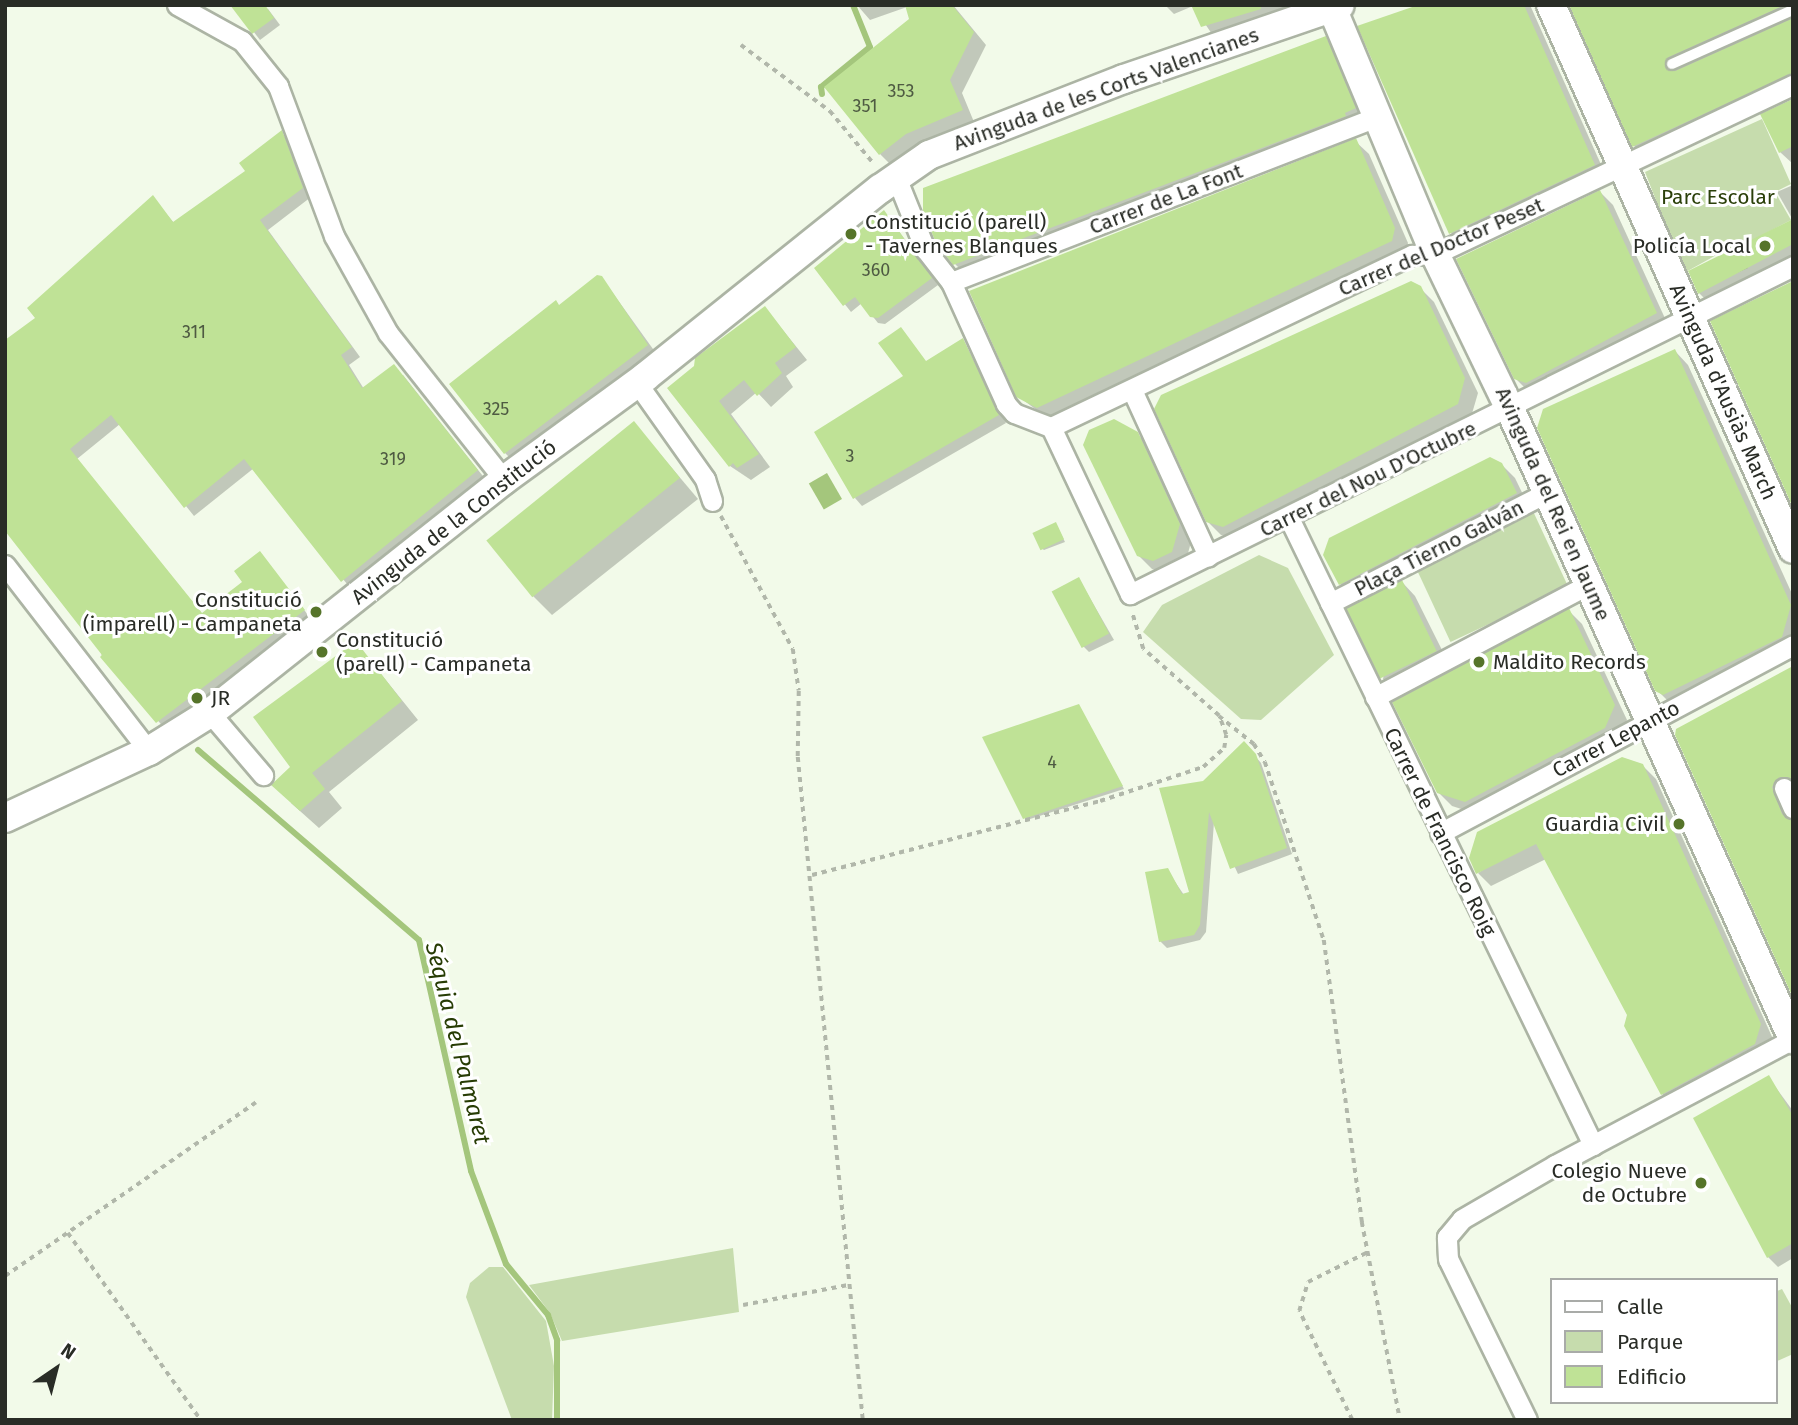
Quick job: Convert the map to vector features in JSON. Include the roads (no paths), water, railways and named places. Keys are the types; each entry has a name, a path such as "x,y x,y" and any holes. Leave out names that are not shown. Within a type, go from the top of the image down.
{"street":[{"path":"177,5 242,41 278,86 334,236 388,333 504,480"},
{"name":"Avinguda d'Ausiàs March","path":"1551,5 1793,549"},
{"name":"Avinguda del Rei en Jaume","path":"1334,6 1435,254 1548,492 1793,1039"},
{"name":"Avinguda de les Corts Valencianes","path":"888,183 929,155 1124,79 1334,6"},
{"name":"Carrer del Doctor Peset","path":"1051,427 1412,255 1435,254 1793,85"},
{"name":"Carrer de La Font","path":"951,282 1380,116"},
{"path":"888,183 925,250 951,282 1006,404 1014,413 1051,427"},
{"name":"Avinguda de la Constitució","path":"5,818 149,751 210,713 504,480 637,383 888,183"},
{"name":"Carrer del Nou D'Octubre","path":"1051,427 1130,594 1510,409 1793,266"},
{"path":"637,383 705,479 712,501"},
{"path":"1132,390 1208,556"},
{"name":"Plaça Tierno Galván","path":"1330,604 1548,492"},
{"name":"Carrer de Francisco Roig","path":"1289,518 1593,1145"},
{"path":"5,565 149,751"},
{"path":"1375,696 1589,584"},
{"name":"Carrer Lepanto","path":"1440,833 1793,645"},
{"path":"210,713 263,775"},
{"path":"1784,788 1793,808"},
{"path":"1527,1420 1448,1259 1447,1237 1462,1219 1593,1145 1793,1039"}],"lane":[{"path":"1672,64 1793,10"}],"waterway":[{"name":"Séquia del Palmaret","path":"822,94 821,87 870,47 853,5"},
{"name":"Séquia del Palmaret","path":"198,750 419,940 471,1171 506,1264 548,1315 557,1340 557,1420"}],"place":[{"name":"Constitució (parell) - Tavernes Blanques","path":"851,234"},
{"name":"Policía Local","path":"1765,246"},
{"name":"Constitució (imparell) - Campaneta","path":"316,612"},
{"name":"Constitució (parell) - Campaneta","path":"322,652"},
{"name":"Maldito Records","path":"1479,662"},
{"name":"JR","path":"197,698"},
{"name":"Guardia Civil","path":"1679,824"},
{"name":"Colegio Nueve de Octubre","path":"1701,1183"}],"park label":[{"name":"Parc Escolar","path":"1718,197"}]}
